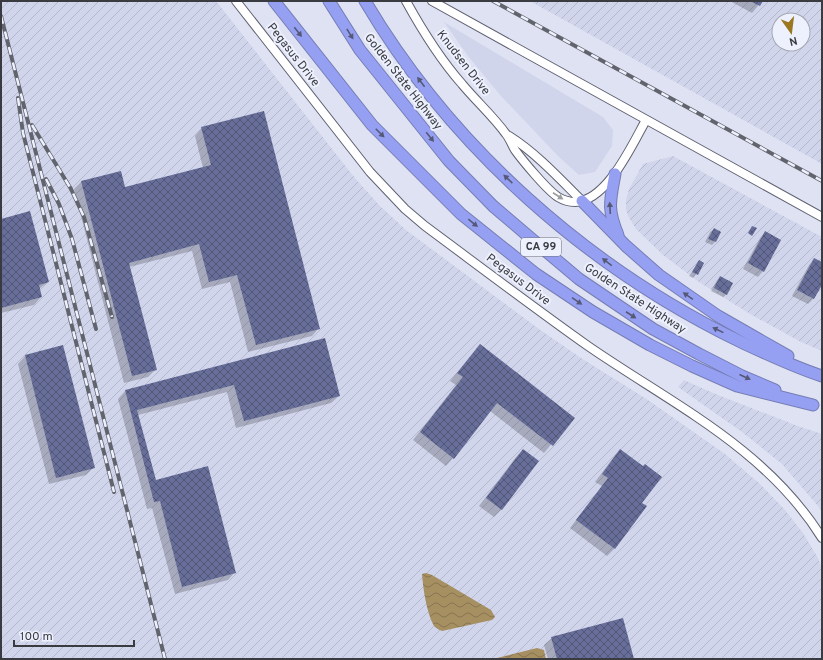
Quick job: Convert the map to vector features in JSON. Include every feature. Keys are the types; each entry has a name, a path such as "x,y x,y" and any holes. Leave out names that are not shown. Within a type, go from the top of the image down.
{"highway":[{"path":"274,1 372,125 462,214 536,274 593,312 650,345 692,366 737,386 818,407"},
{"name":"Golden State Highway","path":"329,1 360,50 450,161 493,206 579,279 653,329 699,354 742,376 818,407"},
{"name":"Golden State Highway","path":"365,1 391,42 428,91 489,162 542,211 609,264 660,297 713,328 767,354 820,375"},
{"path":"615,174 609,206 620,240"},
{"path":"582,201 620,240 659,275 718,316 820,375"}],"street":[{"name":"Pegasus Drive","path":"236,1 370,172 405,209 425,226 580,340 683,408 753,459 787,491 800,506 822,538"},
{"name":"Knudsen Drive","path":"406,1 432,44 449,68 507,135 515,150 548,188 556,196 575,202 582,201"},
{"path":"432,1 822,217"},
{"path":"582,201 600,191 615,174 646,120"},
{"name":"Knudsen Drive","path":"507,135 522,144 582,201"}],"shaded area":[{"path":"1,1 216,1 354,177 379,205 406,230 539,329 581,358 648,400 725,454 760,484 785,510 803,533 818,558 822,568 822,659 1,659"},
{"path":"530,1 822,1 822,164"},
{"path":"444,22 603,117 613,130 612,146 595,172 579,175 558,156 501,96 468,56"},
{"path":"673,156 822,237 822,351 801,342 750,314 699,282 663,255 636,229 628,216 626,209 626,200 629,189 643,164"},
{"path":"684,380 713,393 822,434 822,512 782,464 742,432 678,387"}],"water":[{"path":"426,573 432,575 491,610 495,617 492,620 442,631 438,629 434,626 429,615 423,587 422,574"},
{"path":"537,648 544,650 546,659 493,659"}],"building":[{"path":"750,1 763,1 760,6"},
{"path":"264,111 320,329 256,345 237,275 209,282 199,244 129,263 157,370 132,376 81,181 121,171 125,187 211,165 201,127"},
{"path":"30,211 49,282 39,285 42,297 1,308 1,219"},
{"path":"752,226 757,228 752,236 748,233"},
{"path":"714,228 721,232 716,242 708,239"},
{"path":"765,231 781,240 764,272 748,263"},
{"path":"814,258 822,262 822,285 814,299 797,290"},
{"path":"699,260 704,263 698,275 692,272"},
{"path":"720,276 733,283 727,295 714,288"},
{"path":"325,338 340,396 244,421 234,385 137,410 156,480 208,466 236,573 182,587 160,501 154,502 125,390"},
{"path":"480,344 575,418 553,446 497,403 454,459 420,432 463,377 457,373"},
{"path":"63,345 95,468 56,478 25,355"},
{"path":"523,449 539,461 502,510 486,498"},
{"path":"620,449 643,466 645,464 662,477 642,503 647,506 615,549 576,520 608,478 602,474"},
{"path":"623,618 634,659 557,659 551,637"}],"railway":[{"path":"493,1 822,181"},
{"path":"1,16 165,659"},
{"path":"18,98 23,133 114,492"},
{"path":"32,125 71,189 84,217 112,317"},
{"path":"46,179 59,204 72,239 96,329"}]}
